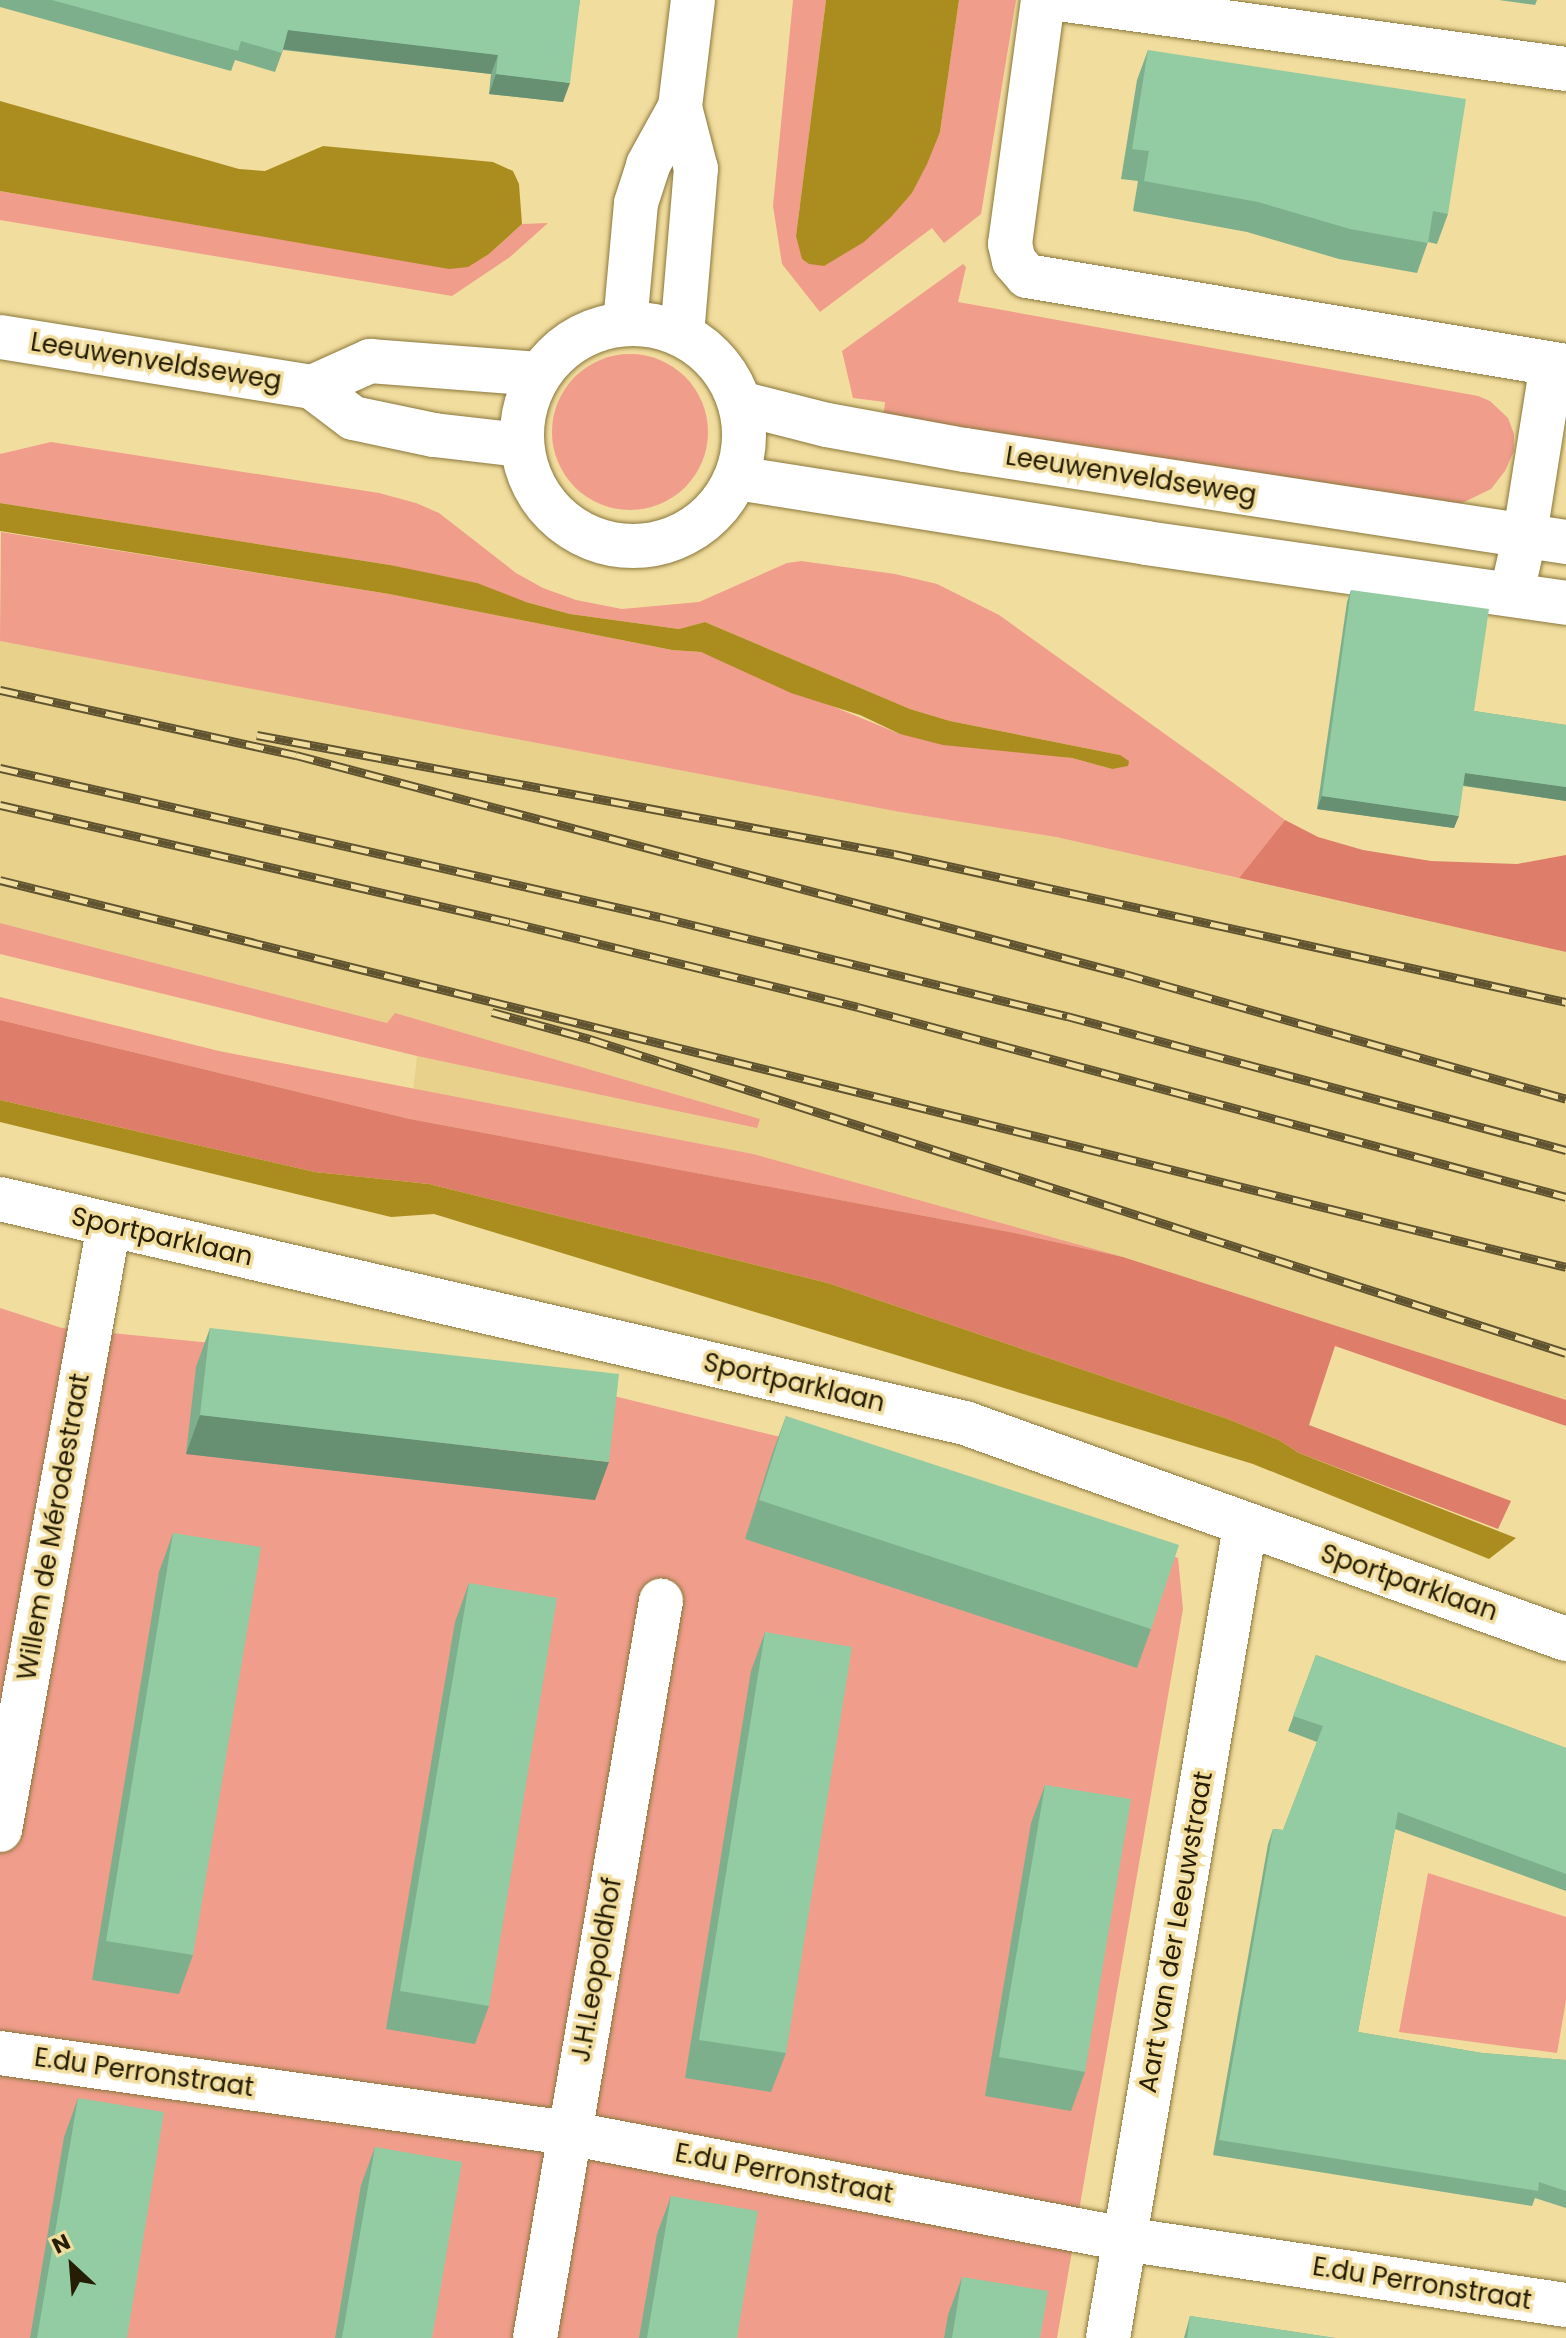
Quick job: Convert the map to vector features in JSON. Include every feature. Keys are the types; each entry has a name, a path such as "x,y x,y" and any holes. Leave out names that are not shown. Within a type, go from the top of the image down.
{"street":[{"path":"682,335 696,169 680,107 693,0"},
{"path":"1043,0 1010,244 1014,261 1027,276 1559,365 1546,538 1512,593"},
{"path":"1066,0 1566,69"},
{"path":"625,324 636,203 648,165 680,107"},
{"path":"625,324 654,326 682,335 708,351 728,375 740,403 745,428 744,453 737,478 717,509 687,534 651,546 613,546 577,533 547,508 528,475 521,445 522,415 539,374 556,354 576,338 599,328 625,324"},
{"name":"Leeuwenveldseweg","path":"0,337 312,387 353,418 434,435 521,445"},
{"name":"Leeuwenveldseweg","path":"312,387 370,361 539,374"},
{"name":"Leeuwenveldseweg","path":"740,403 827,425 965,450 1546,538"},
{"path":"737,478 1146,543 1566,603"},
{"name":"Sportparklaan","path":"0,1199 965,1423 1566,1639"},
{"name":"Willem de Mérodestraat","path":"0,1830 109,1225"},
{"name":"Aart van der Leeuwstraat","path":"1108,2338 1245,1526"},
{"name":"J.H.Leopoldhof","path":"535,2338 661,1601"},
{"name":"E.du Perronstraat","path":"0,2053 568,2133 1124,2239 1566,2305"}],"shaded area":[{"path":"793,0 826,0 796,236 823,266 863,242 912,193 940,132 959,0 1016,0 981,214 944,243 932,228 820,312 782,264 773,206"},
{"path":"826,0 959,0 940,132 927,164 912,193 891,217 864,242 824,266 809,264 802,259 796,236"},
{"path":"0,101 239,169 265,171 323,146 493,162 513,171 519,184 522,224 489,254 468,267 449,269 0,191"},
{"path":"0,191 220,229 489,254 522,224 548,223 510,257 452,296 0,220"},
{"path":"963,264 966,267 958,302 1478,396 1490,401 1508,418 1514,434 1514,451 1505,471 1491,489 1456,506 883,421 885,402 853,398 842,351"},
{"path":"630,354 660,360 685,377 702,402 708,432 702,462 685,487 660,504 630,510 600,504 575,487 558,462 552,432 558,402 575,377 600,360"},
{"path":"51,442 379,493 416,503 439,513 516,573 543,588 576,600 622,609 699,602 787,563 801,561 895,574 937,584 999,615 1285,820 1239,878 1056,837 900,812 0,641 1,532 389,594 672,650 701,652 900,734 1072,758 1112,769 1120,755 950,721 910,709 705,622 679,629 570,614 390,565 0,503 0,454"},
{"path":"0,503 390,565 477,583 526,602 570,614 679,629 705,622 910,709 950,721 1120,755 1129,761 1128,766 1112,769 1072,758 943,745 900,734 860,715 791,693 701,652 672,650 389,594 0,531"},
{"path":"0,641 900,812 1056,837 1566,952 1566,1400 1123,1257 1015,1233 410,1119 417,1056 756,1128 396,1013 387,1023 0,923"},
{"path":"1285,820 1318,837 1363,850 1431,861 1517,864 1566,855 1566,952 1239,878"},
{"path":"0,923 387,1023 395,1013 760,1119 757,1128 417,1056 0,954"},
{"path":"0,997 219,1051 753,1154 1123,1257 1015,1233 410,1119 0,1020"},
{"path":"0,1020 410,1119 1015,1233 1123,1257 1566,1400 1566,1426 1335,1346 1309,1425 1511,1501 1498,1529 1299,1453 1279,1440 1228,1419 828,1283 429,1184 315,1172 0,1100"},
{"path":"0,1100 315,1172 429,1184 828,1283 1228,1419 1279,1440 1299,1453 1516,1538 1489,1559 1253,1464 434,1214 391,1217 0,1122"},
{"path":"0,1308 62,1328 339,1356 614,1396 894,1465 1178,1558 1183,1609 1057,2338 0,2338"},
{"path":"1428,1873 1566,1917 1566,2000 1557,2053 1399,2032"}],"building":[{"path":"52,0 580,0 570,83 496,74 498,55 288,30 282,53 241,41 238,51"},
{"path":"1148,50 1466,99 1448,214 1433,211 1428,243 1350,229 1258,202 1144,181 1149,151 1132,149"},
{"path":"1351,590 1489,609 1474,711 1566,725 1566,787 1465,773 1459,816 1322,796"},
{"path":"210,1328 619,1374 609,1462 200,1415"},
{"path":"786,1416 1179,1545 1151,1629 759,1500"},
{"path":"173,1533 261,1547 193,1955 106,1941"},
{"path":"469,1583 557,1598 489,2006 400,1991"},
{"path":"765,1632 852,1647 786,2053 699,2040"},
{"path":"1316,1655 1566,1748 1566,1874 1398,1812 1358,2032 1482,2053 1566,2060 1566,2191 1539,2182 1538,2191 1219,2140 1273,1829 1283,1830 1323,1726 1293,1716"},
{"path":"1045,1785 1131,1799 1085,2072 999,2057"},
{"path":"78,2098 164,2112 127,2338 37,2338"},
{"path":"375,2147 462,2162 432,2338 342,2338"},
{"path":"671,2196 758,2211 737,2338 647,2338"},
{"path":"962,2277 1048,2291 1040,2338 952,2338"},
{"path":"1190,2316 1335,2338 1187,2338"}],"railway":[{"path":"0,690 296,755 1125,974 1566,1099"},
{"path":"257,735 894,854 1566,1002"},
{"path":"0,768 660,917 1067,1016 1566,1150"},
{"path":"0,805 510,922 858,1007 1566,1197"},
{"path":"0,880 1566,1267"},
{"path":"492,1012 590,1039 1566,1353"}]}
